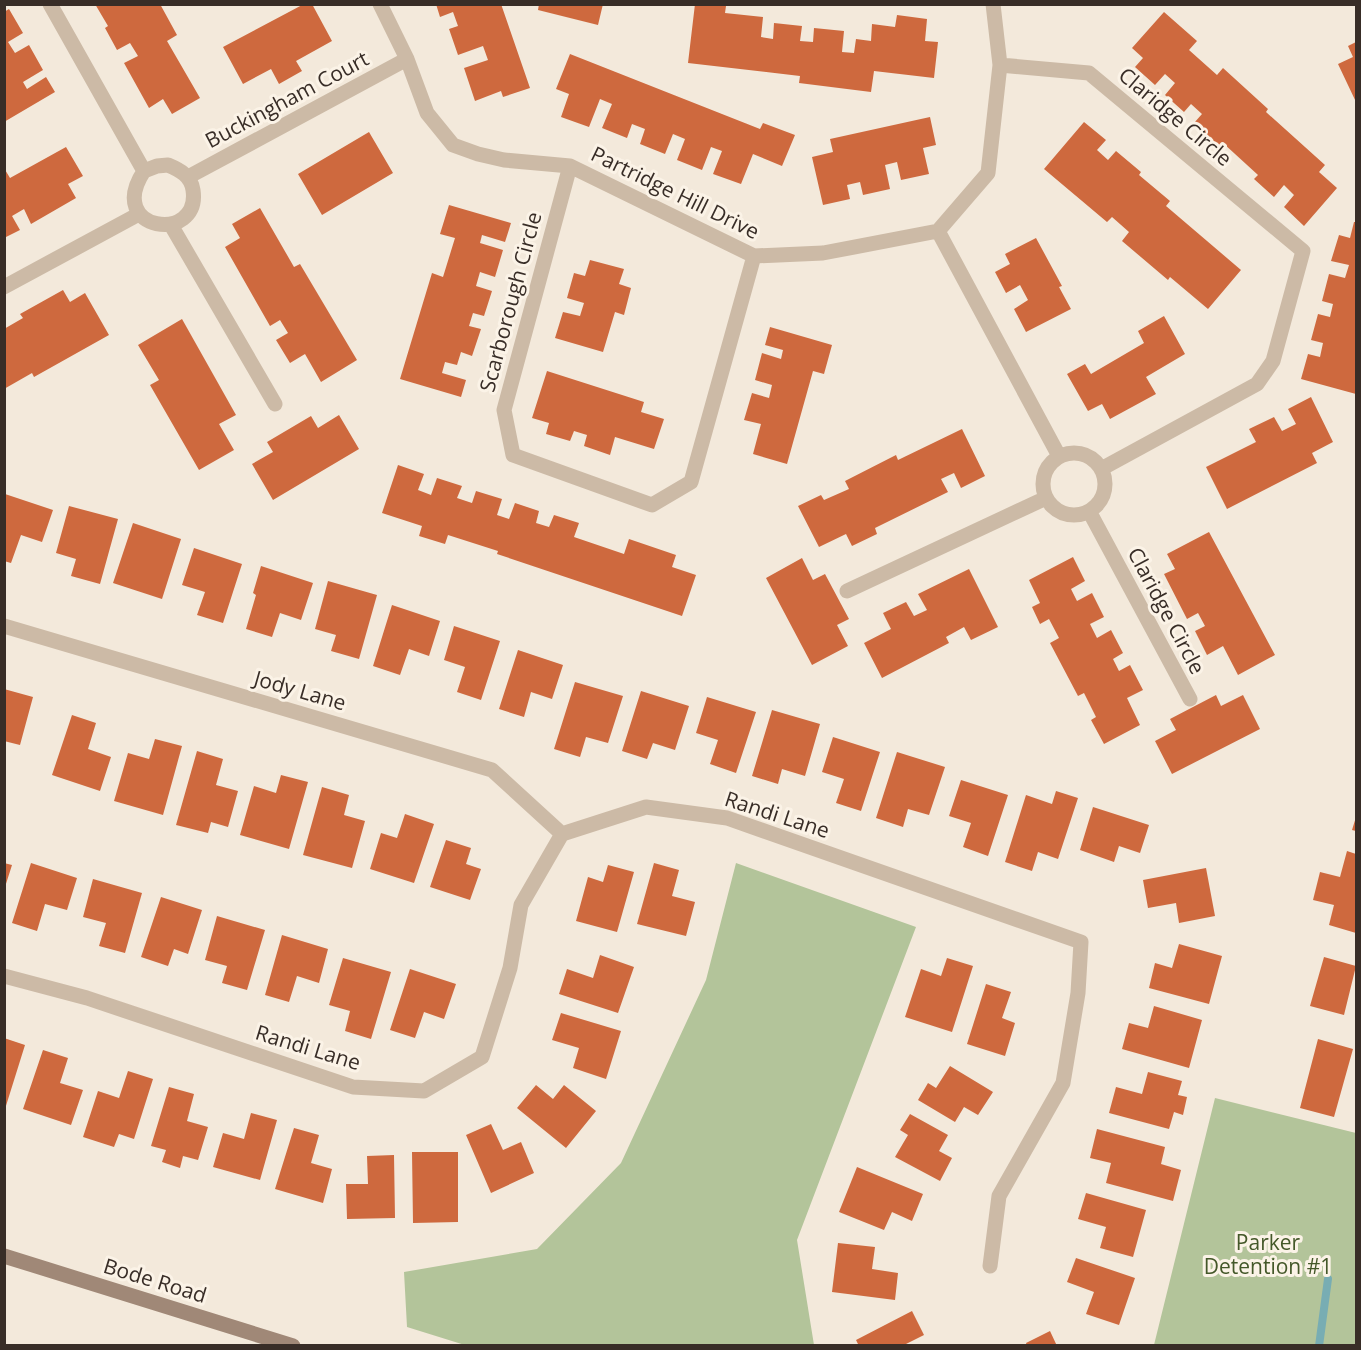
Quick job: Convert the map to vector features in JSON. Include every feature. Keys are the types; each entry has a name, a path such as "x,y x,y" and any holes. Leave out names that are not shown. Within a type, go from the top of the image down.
{"street":[{"path":"50,4 144,171"},
{"name":"Partridge Hill Drive","path":"380,4 406,59 427,113 453,145 504,160 570,166 754,256 823,253 938,231"},
{"path":"993,4 1000,65 988,173 938,231 1059,456"},
{"name":"Buckingham Court","path":"188,177 406,59"},
{"name":"Claridge Circle","path":"1000,65 1089,73 1304,251 1273,361 1257,384 1101,469"},
{"path":"168,165 179,169 188,177 193,188 194,200 190,211 182,220 171,225 159,226 148,222 139,214 134,203 134,191 144,171 168,165"},
{"name":"Scarborough Circle","path":"570,166 504,410 513,455 652,505 690,482 754,256"},
{"path":"4,287 139,214"},
{"path":"171,225 275,404"},
{"path":"1071,453 1083,454 1094,459 1101,469 1105,480 1104,493 1089,511 1077,515 1065,514 1054,508 1046,498 1043,487 1044,475 1050,464 1059,456 1071,453"},
{"path":"847,591 1046,498"},
{"name":"Claridge Circle","path":"1089,511 1190,699"},
{"name":"Jody Lane","path":"4,626 492,770 562,834"},
{"name":"Randi Lane","path":"4,976 87,998 353,1087 424,1091 482,1057 510,968 521,905 562,834 646,807 727,818 1081,942 1078,993 1063,1083 999,1196 990,1266"},
{"name":"Bode Road","path":"4,1256 293,1346"}],"green space":[{"path":"736,863 916,927 797,1240 814,1345 468,1346 407,1327 404,1272 537,1249 621,1163 706,980"},
{"name":"Parker Detention #1","path":"1215,1098 1356,1133 1356,1345 1154,1345"}],"building":[{"path":"95,4 160,4 177,35 167,41 200,98 172,114 163,99 149,108 124,63 138,56 130,43 117,50 105,28 108,26"},
{"path":"304,4 312,4 332,41 296,61 302,71 279,84 271,69 243,84 223,47"},
{"path":"436,4 501,4 530,88 503,97 501,91 475,101 464,68 488,60 483,46 458,55 449,29 458,26 453,12 440,17"},
{"path":"539,4 603,4 598,25 538,10"},
{"path":"695,4 726,6 725,13 763,17 761,37 773,39 774,23 802,26 800,41 813,42 814,28 844,31 842,52 854,53 856,39 871,41 872,24 895,27 897,15 927,19 925,41 938,42 934,78 874,71 871,92 799,83 800,76 688,63"},
{"path":"9,9 23,33 8,42 15,53 29,45 43,70 23,82 27,89 46,77 55,92 4,122 4,12"},
{"path":"1164,12 1197,41 1189,50 1217,75 1223,68 1268,109 1266,112 1325,165 1319,172 1337,188 1304,226 1284,207 1294,195 1284,185 1274,197 1254,179 1258,175 1223,143 1219,146 1194,123 1202,114 1191,104 1184,112 1165,95 1175,83 1165,74 1155,85 1135,67 1143,58 1132,48"},
{"path":"1356,42 1356,102 1338,64 1353,57 1348,46"},
{"path":"570,54 760,129 763,123 795,135 782,166 753,154 741,184 713,174 722,151 711,147 702,170 677,160 685,139 673,134 665,154 640,144 645,129 632,124 627,138 602,128 612,104 600,99 589,127 561,117 569,94 556,89"},
{"path":"930,117 936,145 923,148 929,174 901,180 897,162 885,165 890,189 863,195 860,182 847,185 850,199 823,205 812,157 833,152 830,139"},
{"path":"1084,122 1106,140 1097,150 1108,160 1116,151 1141,172 1139,175 1170,201 1166,206 1241,270 1208,309 1170,277 1168,280 1122,241 1129,232 1112,217 1107,222 1044,169"},
{"path":"369,132 393,173 322,215 298,174"},
{"path":"66,147 83,176 68,184 76,198 31,224 24,209 12,216 20,230 4,238 4,168 10,178"},
{"path":"449,205 511,223 505,242 482,235 480,243 503,250 495,277 480,272 476,286 492,291 484,316 473,313 469,326 481,329 472,356 461,352 457,365 445,362 442,373 466,380 461,397 400,379 432,273 443,277 455,238 440,234"},
{"path":"260,208 294,267 300,264 357,360 321,382 305,354 290,363 276,340 288,333 280,320 270,326 225,247 240,238 232,224"},
{"path":"1354,222 1356,222 1356,394 1301,379 1308,354 1320,357 1323,343 1311,340 1318,314 1330,317 1333,304 1322,301 1329,274 1345,278 1349,265 1331,261 1339,235 1350,238"},
{"path":"1036,238 1062,286 1059,287 1071,309 1026,332 1014,309 1028,300 1020,285 1006,293 995,272 1010,264 1005,254"},
{"path":"590,260 624,269 619,284 631,288 624,315 615,312 603,352 555,338 563,312 580,316 584,303 567,298 574,273 585,276"},
{"path":"63,290 70,302 85,293 109,335 34,377 32,373 4,389 4,329 23,318 20,314"},
{"path":"1164,316 1185,354 1146,377 1156,394 1110,419 1102,404 1088,411 1067,374 1085,364 1091,374 1144,343 1138,331"},
{"path":"182,319 236,415 219,424 234,450 199,470 150,385 159,380 138,345"},
{"path":"770,327 832,345 824,374 813,371 787,464 753,454 761,424 744,420 752,393 769,398 772,385 755,380 762,353 781,359 783,350 765,345"},
{"path":"547,371 644,402 641,412 664,419 654,449 615,437 610,455 584,446 587,435 574,431 570,441 546,434 549,423 532,418"},
{"path":"1311,397 1333,442 1312,453 1317,463 1227,509 1206,467 1256,442 1249,429 1274,417 1282,431 1296,424 1288,409"},
{"path":"339,415 359,449 273,500 252,464 273,452 267,442 311,416 318,428"},
{"path":"962,429 985,476 961,488 954,473 941,479 948,492 875,528 877,534 852,546 846,534 819,547 798,506 821,495 824,500 849,489 845,481 896,455 898,460"},
{"path":"398,465 424,474 418,490 431,495 437,478 462,486 457,498 472,503 476,491 502,499 497,515 509,519 515,503 539,511 536,523 549,527 554,515 579,523 574,537 624,554 629,539 676,555 672,567 696,575 682,616 497,554 498,551 448,535 445,544 419,536 422,526 382,513"},
{"path":"5,494 53,510 42,542 21,535 11,563 4,561"},
{"path":"69,506 118,519 100,584 71,576 76,559 56,553"},
{"path":"133,523 181,539 162,599 113,583"},
{"path":"1209,532 1275,655 1238,675 1223,646 1207,655 1195,631 1205,626 1198,613 1187,619 1164,574 1175,569 1167,554"},
{"path":"194,548 242,564 223,623 197,615 205,592 182,585"},
{"path":"1073,557 1085,581 1071,589 1077,601 1092,593 1104,617 1090,624 1097,638 1111,630 1123,653 1113,659 1119,671 1130,665 1143,690 1127,698 1140,725 1104,744 1091,720 1096,717 1084,693 1078,696 1050,643 1059,638 1049,619 1040,624 1032,607 1040,603 1029,580"},
{"path":"802,558 813,580 825,574 849,619 837,625 848,646 812,665 766,578"},
{"path":"261,566 313,583 301,620 280,613 272,637 246,629 256,595 253,593"},
{"path":"969,569 998,627 971,640 964,627 946,637 949,643 882,678 864,643 891,629 883,613 906,602 914,616 927,610 918,594"},
{"path":"328,581 377,595 359,659 331,651 336,635 315,629"},
{"path":"392,605 440,621 429,656 409,649 400,675 373,666"},
{"path":"454,626 500,641 481,700 457,692 465,667 444,660"},
{"path":"518,650 563,665 552,699 531,692 524,717 499,709"},
{"path":"575,682 623,696 608,743 586,737 580,757 554,749"},
{"path":"4,689 33,697 20,745 4,741"},
{"path":"641,691 689,706 675,750 653,743 647,759 622,751"},
{"path":"1216,695 1221,706 1243,695 1260,729 1172,774 1155,741 1176,730 1170,719"},
{"path":"707,697 756,712 736,773 710,764 718,740 696,733"},
{"path":"772,710 820,724 805,776 782,769 778,784 752,776"},
{"path":"72,715 96,723 88,749 111,757 100,791 52,775"},
{"path":"833,737 880,752 861,811 836,803 844,779 822,772"},
{"path":"155,739 182,746 163,815 114,801 128,753 149,759"},
{"path":"197,751 223,759 216,785 238,791 228,827 211,822 208,833 176,825"},
{"path":"897,752 945,767 929,815 908,809 903,827 876,818"},
{"path":"281,775 308,782 289,849 240,835 254,786 276,793"},
{"path":"961,780 1008,795 988,856 963,847 971,823 949,816"},
{"path":"322,787 349,795 344,815 365,821 352,868 303,855"},
{"path":"1056,791 1078,798 1058,859 1038,852 1032,871 1005,862 1026,795 1052,804"},
{"path":"1093,807 1149,825 1140,853 1119,846 1114,862 1080,850"},
{"path":"405,814 434,824 414,883 370,869 381,833 397,838"},
{"path":"1356,817 1356,831 1352,830"},
{"path":"446,840 471,848 466,864 481,869 470,900 430,887"},
{"path":"1347,851 1356,854 1356,933 1329,925 1334,905 1313,900 1320,872 1340,877"},
{"path":"4,863 12,865 5,887 4,887"},
{"path":"31,863 77,878 67,910 45,904 37,931 12,923"},
{"path":"654,863 679,870 672,896 695,902 686,936 637,924"},
{"path":"608,865 634,872 617,932 576,921 588,877 603,882"},
{"path":"1206,868 1215,916 1179,923 1176,903 1148,908 1143,880"},
{"path":"93,879 142,893 125,953 99,946 106,923 83,917"},
{"path":"161,897 202,910 188,954 174,949 168,966 141,957"},
{"path":"217,916 265,930 247,990 222,983 227,966 205,960"},
{"path":"282,935 328,949 319,983 297,976 289,1002 265,995"},
{"path":"1179,944 1222,956 1209,1004 1149,988 1155,963 1172,968"},
{"path":"600,955 634,967 618,1013 559,994 567,969 593,978"},
{"path":"1324,957 1356,966 1344,1015 1310,1006"},
{"path":"343,958 391,972 371,1039 345,1031 350,1011 329,1005"},
{"path":"947,958 973,966 952,1032 905,1017 921,969 941,976"},
{"path":"410,969 456,984 444,1019 424,1012 415,1038 390,1030"},
{"path":"986,984 1011,992 1002,1018 1015,1023 1005,1056 967,1044"},
{"path":"1154,1006 1202,1020 1189,1068 1122,1049 1129,1023 1148,1028"},
{"path":"561,1013 621,1031 606,1079 573,1068 579,1048 552,1040"},
{"path":"4,1038 25,1045 5,1109 4,1108"},
{"path":"1318,1039 1353,1049 1334,1117 1300,1108"},
{"path":"43,1050 68,1058 60,1083 83,1090 71,1125 23,1109"},
{"path":"950,1066 993,1092 978,1115 964,1107 955,1122 918,1100 928,1083 936,1088"},
{"path":"128,1071 153,1079 134,1139 119,1134 114,1147 83,1137 98,1091 119,1098"},
{"path":"1148,1072 1182,1081 1178,1095 1187,1097 1183,1115 1174,1112 1169,1129 1109,1113 1116,1087 1142,1094"},
{"path":"536,1085 553,1099 564,1085 596,1111 566,1148 517,1108"},
{"path":"169,1087 194,1094 187,1121 208,1127 198,1160 183,1156 180,1168 162,1162 166,1150 151,1146"},
{"path":"251,1113 277,1120 260,1180 213,1167 223,1133 244,1139"},
{"path":"910,1114 948,1135 939,1151 952,1158 940,1181 895,1157 908,1135 900,1130"},
{"path":"491,1124 503,1150 521,1142 534,1173 491,1193 466,1135"},
{"path":"294,1128 319,1135 311,1163 332,1169 323,1203 275,1189"},
{"path":"1097,1129 1165,1147 1161,1164 1181,1170 1173,1201 1106,1183 1111,1163 1090,1158"},
{"path":"412,1152 458,1152 458,1222 413,1223"},
{"path":"394,1155 395,1218 347,1219 346,1184 368,1184 367,1156"},
{"path":"857,1167 923,1194 912,1221 892,1212 884,1230 839,1212"},
{"path":"1086,1193 1146,1210 1133,1257 1100,1248 1106,1227 1078,1219"},
{"path":"838,1243 875,1247 872,1269 898,1273 895,1300 832,1292"},
{"path":"1076,1258 1135,1278 1119,1325 1086,1314 1094,1292 1067,1282"},
{"path":"912,1311 924,1335 902,1346 859,1346 856,1340"},
{"path":"1050,1331 1057,1346 1027,1346 1026,1343"}],"waterway":[{"path":"1319,1346 1328,1279"}]}
